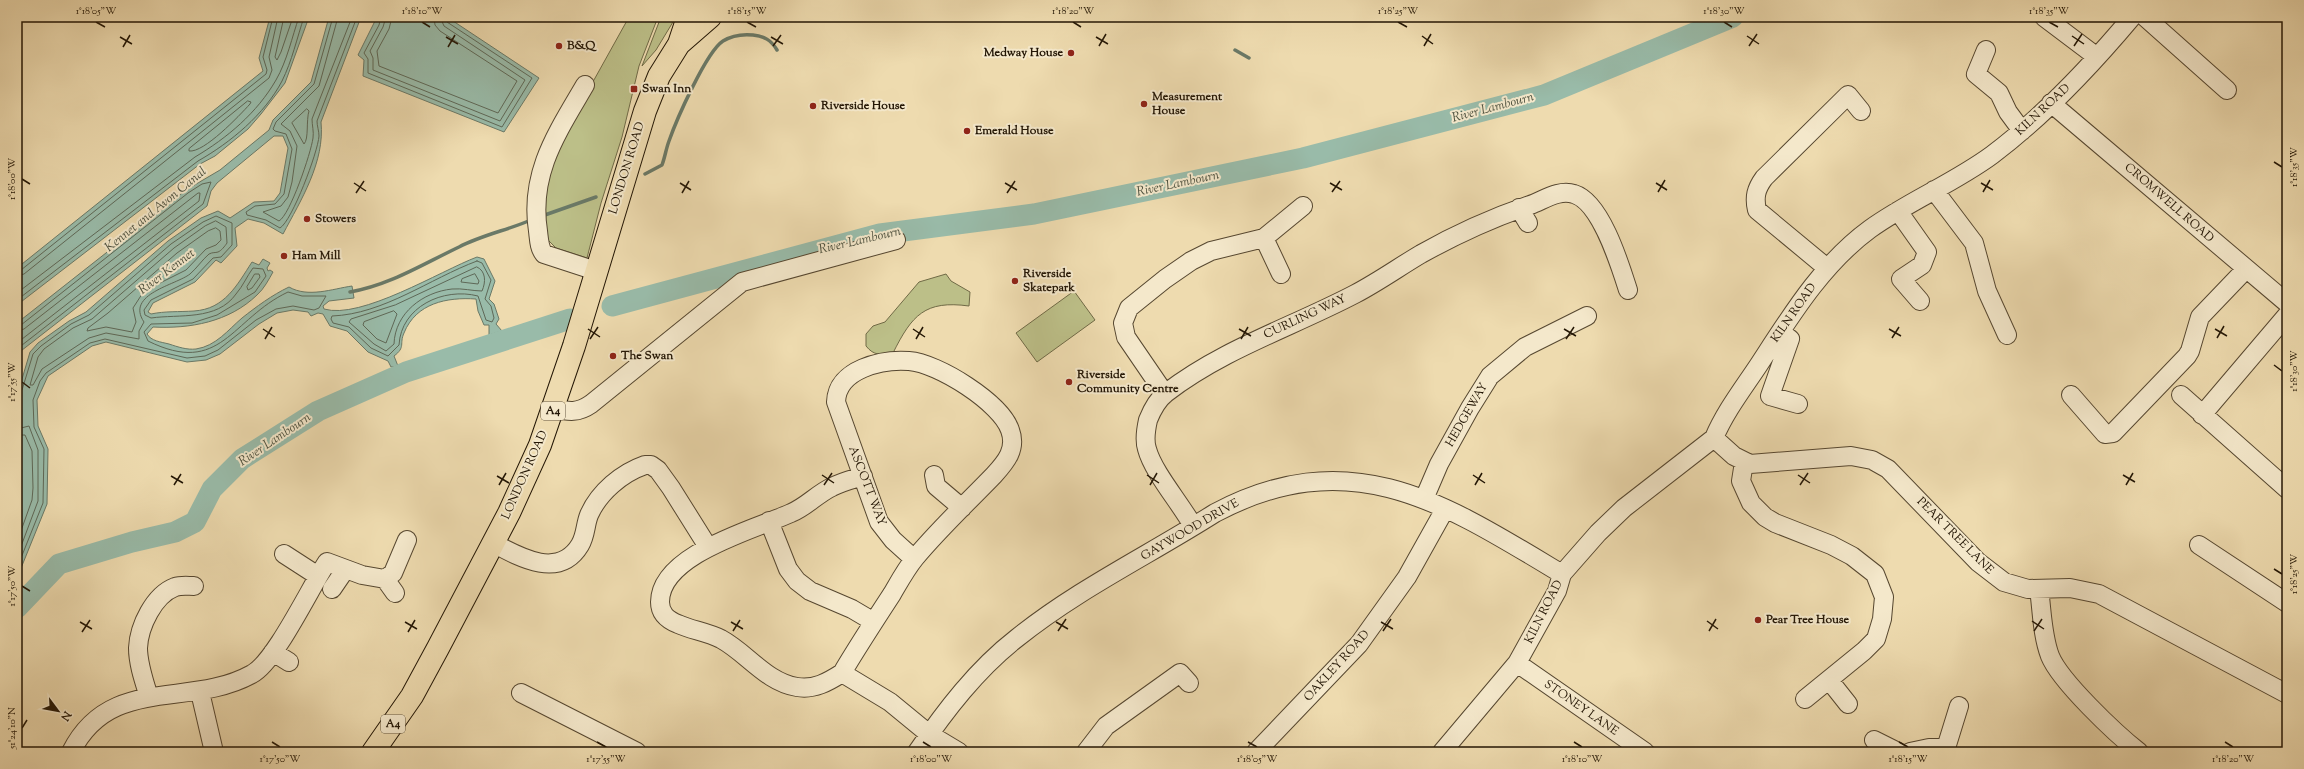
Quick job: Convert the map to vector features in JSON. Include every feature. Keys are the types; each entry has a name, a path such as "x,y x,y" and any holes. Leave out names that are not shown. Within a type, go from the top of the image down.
{"main road":[{"name":"LONDON ROAD","path":"680,44 688,17"},
{"name":"LONDON ROAD","path":"373,752 412,696 493,544 530,467 554,408 645,111 659,76 680,44 710,17"}],"street":[{"path":"2044,17 2097,57"},
{"name":"KILN ROAD","path":"1442,752 1518,663 1557,591 1562,574 1598,533 1624,508 1714,438 1720,422 1781,332 1827,268 1855,241 1898,211 1991,155 2022,131 2097,57 2132,17"},
{"path":"2145,17 2227,90"},
{"path":"1986,50 1976,74 1999,93 2008,112 2022,131"},
{"path":"585,85 581,106 544,160 536,199 536,215 541,249 544,254 596,271"},
{"path":"1827,268 1757,210 1755,198 1756,191 1764,178 1848,95 1861,111"},
{"name":"CROMWELL ROAD","path":"2051,103 2287,304"},
{"path":"1934,190 1974,243 1988,291 2007,335"},
{"name":"CURLING WAY","path":"1194,526 1146,449 1145,434 1148,420 1155,405 1165,394 1234,351 1356,293 1422,254 1523,216 1561,192 1574,194 1585,200 1602,224 1629,278"},
{"path":"1165,394 1126,337 1123,324 1129,308 1165,279 1211,251 1264,238 1303,206"},
{"path":"1898,211 1927,252 1922,265 1901,279 1920,301"},
{"path":"1264,238 1281,274"},
{"path":"554,408 574,412 582,410 591,404 742,282 896,240"},
{"path":"2071,395 2105,434 2113,433 2187,356 2200,316 2246,269"},
{"path":"2202,415 2287,315"},
{"name":"HEDGEWAY","path":"1424,499 1439,464 1470,408 1490,376 1525,347 1579,325"},
{"path":"1781,332 1790,339 1770,396 1798,404"},
{"name":"ASCOTT WAY","path":"914,559 885,532 879,522 836,402 838,390 852,373 867,366 888,363 909,361 925,364 940,370 971,388 1007,423 1013,439 1012,448 1002,467 962,508"},
{"path":"2181,395 2287,489"},
{"name":"PEAR TREE LANE","path":"1714,438 1726,450 1744,462 1759,465 1851,456 1876,462 1888,469 1900,480 1978,562 1998,579 2010,585 2039,589 2070,588 2100,594 2287,694"},
{"path":"1744,462 1741,481 1751,503 1765,517 1775,523 1831,545 1852,556 1875,574 1884,597 1882,619 1876,639 1864,651 1805,699"},
{"path":"493,544 533,563 547,564 569,557 580,545 585,534 589,516 599,499 612,484 645,465 651,465 664,479 708,547"},
{"path":"863,476 832,487 803,508 708,547 674,572 661,592 660,608 669,620 719,638 764,671 788,684 814,687 827,682 842,673 914,559 962,508 936,486 934,475"},
{"name":"GAYWOOD DRIVE","path":"917,752 929,734 965,689 1016,639 1064,603 1236,502 1274,488 1317,480 1356,482 1393,489 1424,499 1445,509 1562,574"},
{"name":"OAKLEY ROAD","path":"1256,752 1359,644 1406,577 1445,509"},
{"path":"769,521 788,569 797,581 810,591 852,609 874,622"},
{"path":"71,752 79,737 98,718 112,708 149,696 200,692 252,674 262,668 327,562 345,570 379,580 390,586 393,573 407,540"},
{"path":"2199,545 2287,603"},
{"path":"284,554 318,576"},
{"path":"332,589 345,570"},
{"path":"149,696 140,664 138,647 143,626 154,606 163,594 182,583"},
{"path":"2039,589 2046,641 2055,666 2075,690 2139,752"},
{"path":"273,652 289,662"},
{"name":"STONEY LANE","path":"1518,663 1644,752"},
{"path":"842,673 890,702 929,734 959,752"},
{"path":"1086,752 1106,726 1180,673 1189,684"},
{"path":"1829,680 1848,704"},
{"path":"200,692 214,752"},
{"path":"521,693 637,752"},
{"path":"1910,752 1929,748 1947,750 1959,706"},
{"path":"1874,740 1898,752"}],"green space":[{"path":"629,17 658,17 639,66 622,137 601,203 587,258 556,248 547,239 545,226 545,187 560,141"},
{"path":"661,17 676,17 656,50 642,66"},
{"path":"946,274 951,281 970,292 969,306 941,305 922,313 907,329 893,353 878,354 872,352 866,346 866,334 873,326 885,322 919,282"},
{"path":"1074,291 1095,320 1037,362 1016,333"}],"water":[{"path":"270,17 309,17 285,83 248,129 215,156 200,164 17,305 17,268 263,71 259,58"},
{"name":"River Kennet","path":"329,17 361,17 321,122 319,152 310,180 283,234 264,223 248,219 235,228 237,246 221,263 216,260 195,282 153,303 148,312 151,314 194,311 214,306 229,294 252,262 259,265 263,259 270,263 267,268 268,271 270,270 273,272 270,278 260,293 234,312 222,318 181,327 153,327 147,334 156,341 182,348 196,349 210,345 216,341 242,318 270,297 289,287 304,292 320,292 352,286 354,298 329,301 323,306 324,309 340,310 379,301 477,257 484,259 495,281 489,299 494,304 499,319 496,324 502,331 489,335 489,325 484,325 478,311 476,299 454,299 434,304 416,315 409,323 404,333 400,350 394,356 398,366 391,367 388,361 368,352 347,331 330,326 323,314 318,313 311,316 308,312 293,310 277,313 259,324 220,354 206,360 187,362 106,342 92,346 48,376 37,400 38,426 48,449 47,504 17,578 17,432 21,410 17,396 30,352 38,343 69,321 86,312 168,241 201,218 218,211 230,218 254,202 274,201 280,193 288,148 283,136 274,136 217,183 211,191 207,206 17,354 17,323 186,190 220,170 269,130 273,120 311,82"},
{"path":"377,17 447,17 539,78 504,132 363,76 364,60 358,55"}],"waterway":[{"name":"River Lambourn","path":"612,306 880,234 1034,214 1303,158 1544,95 1733,17"},
{"path":"645,174 662,165 673,131 692,88 708,58 723,41 737,36 757,36 770,41 777,50"},
{"path":"1235,50 1249,58"},
{"path":"542,216 596,197"},
{"path":"350,292 365,289 393,279 468,243 531,220"},
{"name":"River Lambourn","path":"17,608 59,564 132,542 175,532 195,522 212,489 242,459 318,411 406,372 570,319"}],"place":[{"name":"B&Q","path":"559,46"},
{"name":"Medway House","path":"1071,53"},
{"name":"Swan Inn","path":"634,89"},
{"name":"Measurement House","path":"1144,104"},
{"name":"Riverside House","path":"813,106"},
{"name":"Emerald House","path":"967,131"},
{"name":"Stowers","path":"307,219"},
{"name":"Ham Mill","path":"284,256"},
{"name":"Riverside Skatepark","path":"1015,281"},
{"name":"The Swan","path":"613,356"},
{"name":"Riverside Community Centre","path":"1069,382"},
{"name":"Pear Tree House","path":"1758,620"}],"water label":[{"name":"Kennet and Avon Canal","path":"156,210"}]}
